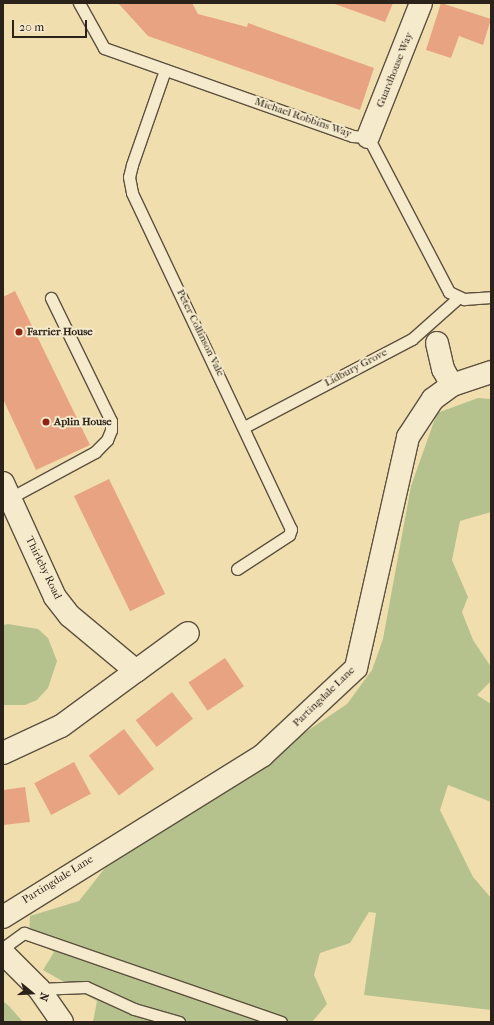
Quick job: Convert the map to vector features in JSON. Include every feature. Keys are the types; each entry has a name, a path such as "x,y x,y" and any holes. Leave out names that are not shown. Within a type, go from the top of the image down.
{"street":[{"name":"Guardhouse Way","path":"368,138 421,3"},
{"path":"437,343 443,369 452,386"},
{"name":"Partingdale Lane","path":"3,917 262,755 356,668 408,437 426,406 452,386 491,372"},
{"name":"Thirleby Road","path":"6,491 55,597 70,616 136,671"},
{"path":"3,753 61,726 188,633"},
{"path":"3,953 39,989 62,1022"}],"lane":[{"name":"Michael Robbins Way","path":"79,3 104,48 352,136 368,138"},
{"name":"Peter Collinson Vale","path":"165,70 132,165 129,177 132,193 246,426 291,529 289,535 237,569"},
{"path":"368,138 449,292 458,298 477,300 491,297"},
{"path":"6,491 95,452 107,440 111,430 111,421 51,298"},
{"name":"Lidbury Grove","path":"246,426 412,339 458,298"},
{"path":"3,948 24,933 281,1022"},
{"path":"39,989 86,987 134,1010 179,1022"}],"green space":[{"path":"478,398 491,399 491,512 460,521 452,560 468,597 462,612 473,640 491,667 491,681 477,695 491,704 491,802 448,785 440,810 473,877 491,898 491,1010 364,995 376,913 369,912 350,943 320,953 314,975 327,1004 312,1022 93,1022 97,1001 43,970 54,952 29,938 30,916 79,901 105,868 347,704 372,670 383,639 411,486 437,413"},
{"path":"8,624 38,629 48,638 57,661 48,688 37,700 25,705 3,705 3,625"},
{"path":"3,1001 9,1006 23,1022 3,1022"}],"building":[{"path":"118,3 192,3 198,14 247,27 248,23 374,68 360,110 148,36"},
{"path":"332,3 393,3 385,22"},
{"path":"441,3 491,19 483,45 459,36 451,58 426,50"},
{"name":"Aplin House","path":"15,291 90,445 36,470 3,399 3,297"},
{"path":"109,479 165,594 130,611 74,496"},
{"path":"225,658 244,686 208,711 189,683"},
{"path":"172,692 193,719 157,747 136,720"},
{"path":"124,729 154,769 119,795 89,755"},
{"path":"74,762 91,794 51,815 34,783"},
{"path":"25,787 30,822 3,825 3,790"}],"place":[{"name":"Farrier House","path":"19,332"},
{"name":"Aplin House","path":"46,422"}]}
